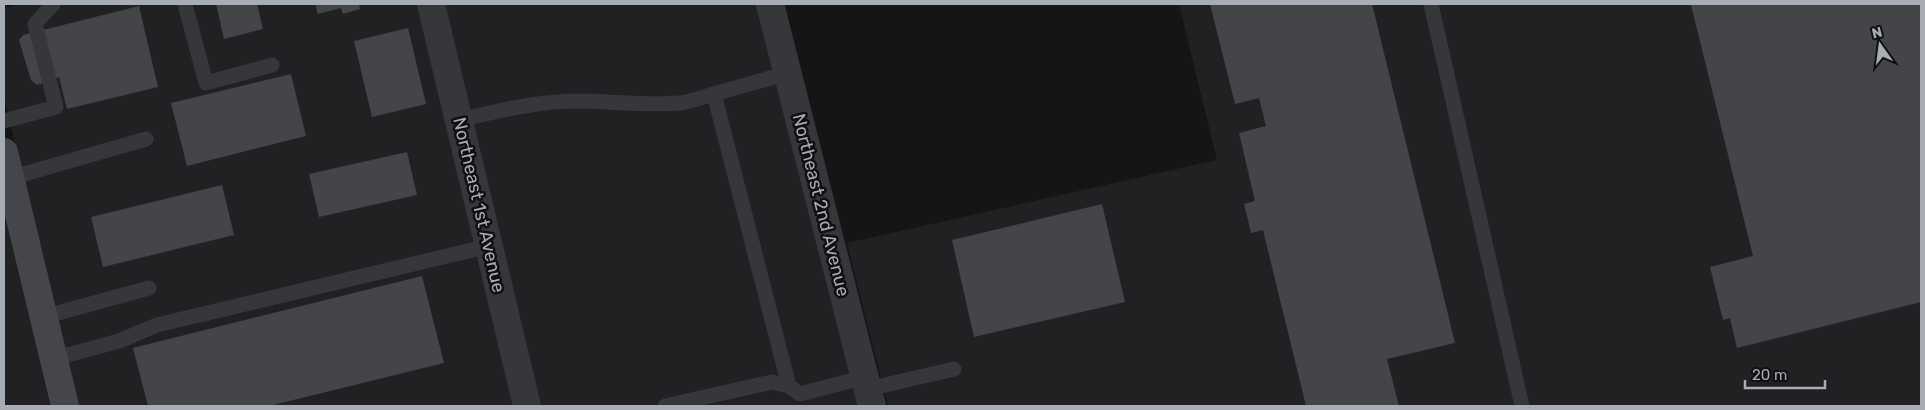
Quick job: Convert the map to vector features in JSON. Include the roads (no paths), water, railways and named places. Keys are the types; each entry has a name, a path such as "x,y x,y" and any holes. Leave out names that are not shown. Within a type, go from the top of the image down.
{"main road":[{"path":"7,175 65,406"}],"street":[{"name":"Northeast 1st Avenue","path":"431,4 527,406"},
{"name":"Northeast 2nd Avenue","path":"770,4 868,391"}],"lane":[{"path":"4,122 56,107 35,24 53,4"},
{"path":"185,4 206,83 272,65"},
{"path":"1431,4 1522,406"},
{"path":"459,120 509,108 546,103 574,101 628,104 682,103 788,74"},
{"path":"714,94 790,386"},
{"path":"7,175 146,138"},
{"path":"53,358 119,341 157,325 489,246"},
{"path":"43,316 149,288"},
{"path":"665,406 772,382 790,386 800,394 868,391 954,369"}]}
